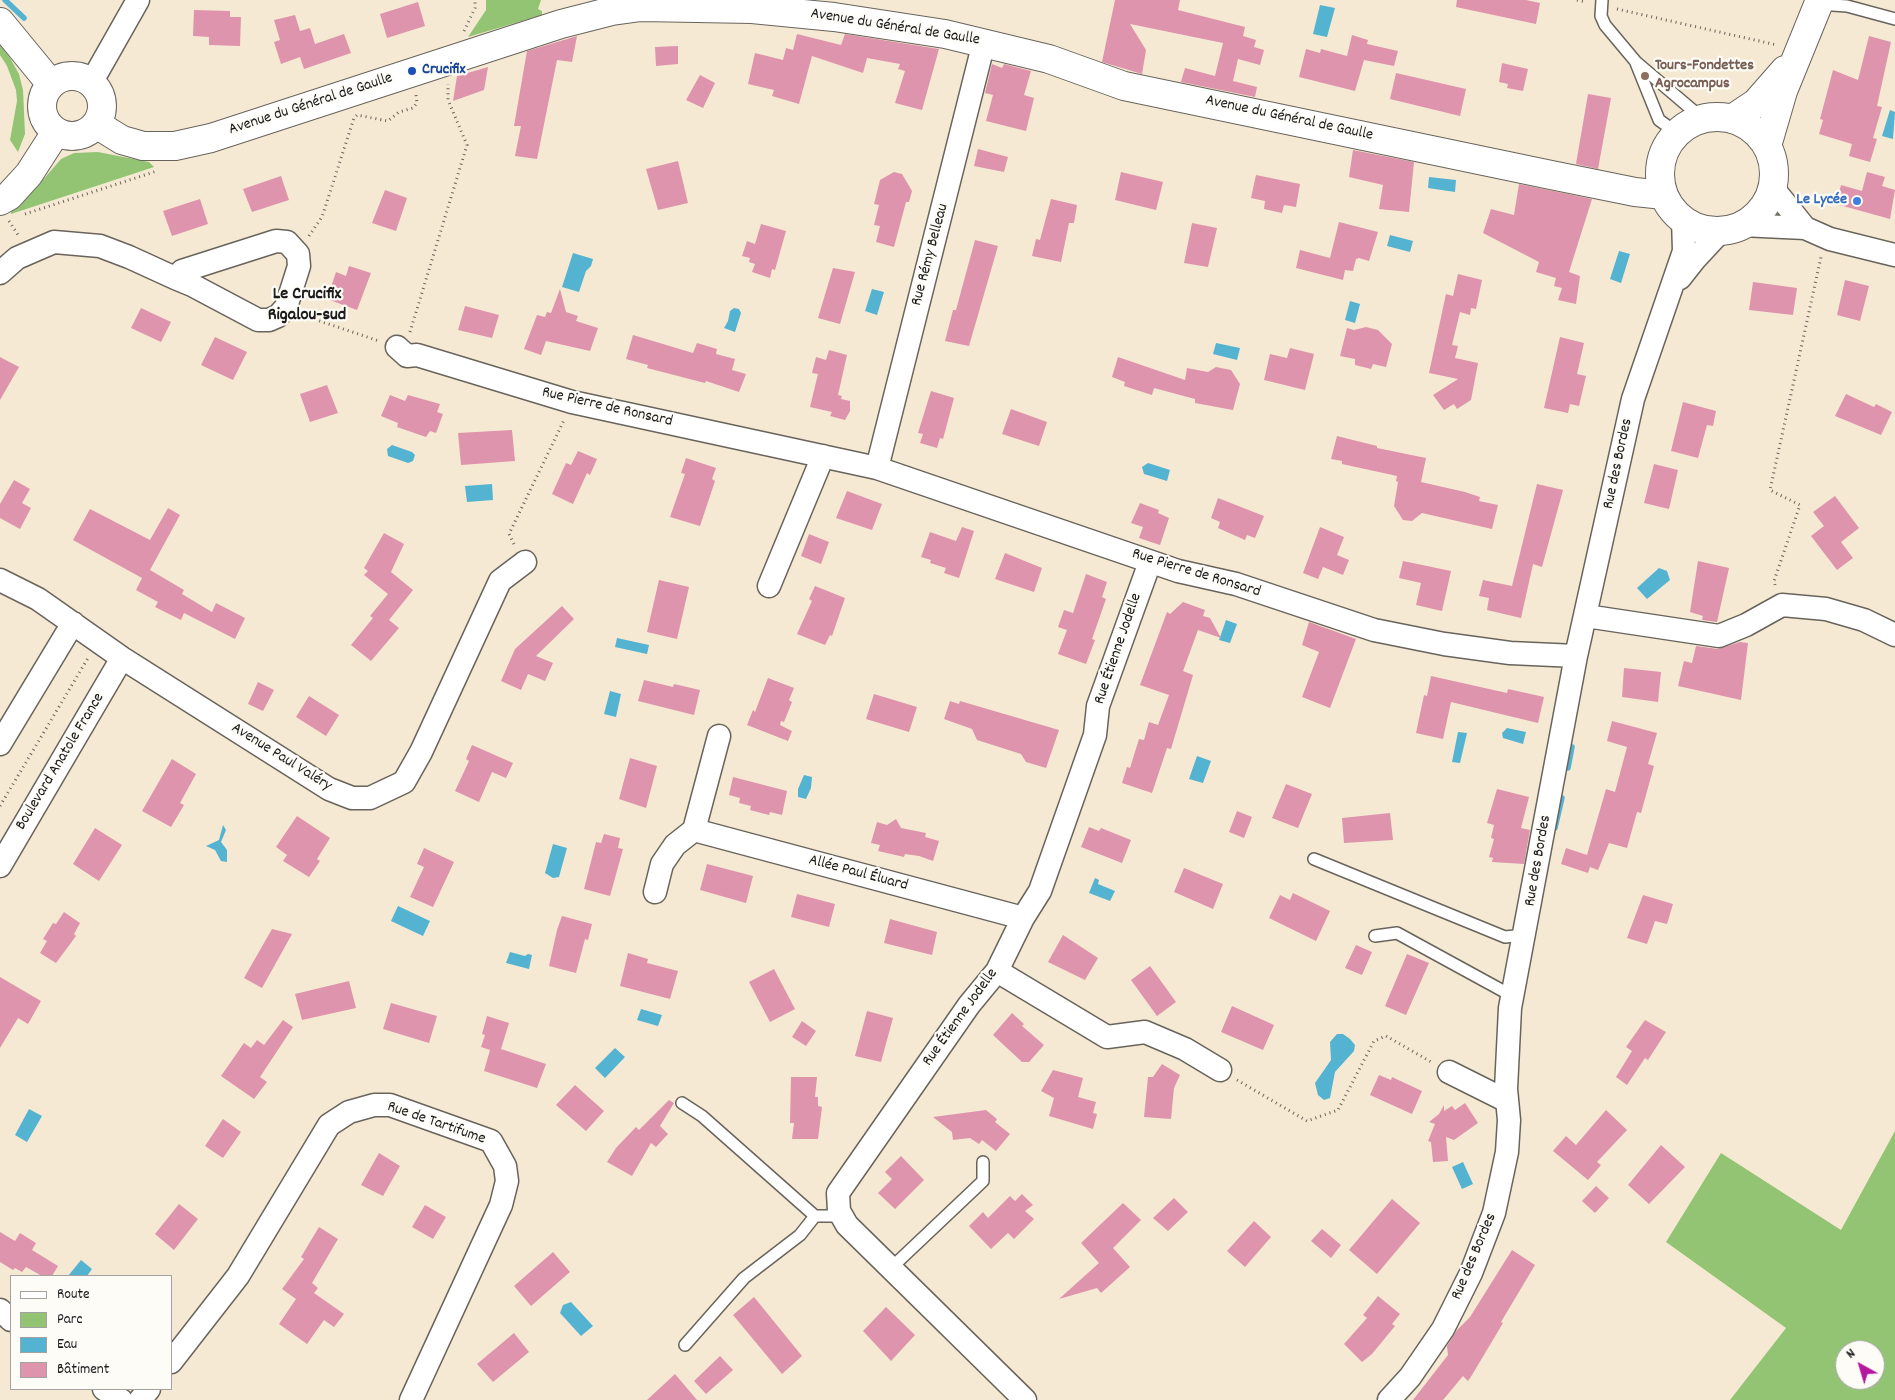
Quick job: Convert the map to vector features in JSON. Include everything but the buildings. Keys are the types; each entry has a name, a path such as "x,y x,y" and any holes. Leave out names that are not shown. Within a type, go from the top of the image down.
{"street":[{"path":"92,83 138,0"},
{"path":"1732,119 1756,103 1819,2"},
{"name":"Avenue du Général de Gaulle","path":"96,124 122,140 143,146 175,146 211,138 561,24 612,11 641,7 757,10 834,17 945,34 1049,59 1124,86 1584,182 1664,195"},
{"path":"0,22 51,84"},
{"name":"Rue Rémy Belleau","path":"877,468 952,178 984,42"},
{"path":"1767,146 1783,91 1791,48"},
{"path":"67,76 84,78 92,83 101,98 101,116 96,124 82,134 74,136 56,132 49,126 42,109 46,91 51,84 67,76"},
{"path":"1731,228 1755,216 1766,202 1772,187 1773,166 1767,146 1758,134 1746,124 1732,119 1717,117 1703,119 1689,124 1677,133 1668,145 1662,159 1660,177 1664,195 1670,205 1683,219 1701,228 1815,232 1895,255"},
{"path":"0,201 29,174 56,132"},
{"name":"Avenue du Général de Gaulle","path":"1584,182 1635,174 1662,159"},
{"path":"1772,187 1815,232"},
{"name":"Rue des Bordes","path":"1389,1400 1410,1377 1443,1329 1470,1273 1491,1222 1507,1152 1510,1008 1576,656 1633,399 1664,302 1684,251 1683,219"},
{"name":"Rue des Bordes","path":"1664,302 1694,259 1731,228"},
{"path":"0,273 17,258 54,242 100,246 175,278 192,285 258,320 270,320 278,316 286,308 299,266 298,254 287,242 276,241 182,271 175,278"},
{"name":"Rue Pierre de Ronsard","path":"398,347 407,356 417,355 572,402 877,468 1150,562 1178,571 1236,584 1374,630 1491,651 1576,656"},
{"path":"769,586 823,456"},
{"name":"Avenue Paul Valéry","path":"0,580 38,599 122,658 329,789 352,798 370,798 404,782 421,752 500,581 525,562"},
{"name":"Rue Étienne Jodelle","path":"839,1211 838,1193 862,1156 970,1005 997,971 1023,918 1040,891 1095,735 1098,706 1150,562"},
{"path":"1586,616 1719,636 1746,625 1782,605 1826,609 1864,620 1895,635"},
{"path":"0,744 73,623"},
{"name":"Boulevard Anatole France","path":"0,866 122,658"},
{"path":"655,892 662,864 675,845 694,830 719,736"},
{"name":"Allée Paul Éluard","path":"694,830 1023,918"},
{"path":"997,971 1107,1037 1145,1032 1185,1049 1220,1070"},
{"path":"1448,1072 1507,1101"},
{"name":"Rue de Tartifume","path":"172,1361 238,1276 329,1125 357,1110 374,1105 390,1105 491,1142 505,1166 506,1181 500,1205 410,1400"},
{"path":"839,1211 847,1225 890,1269 1025,1400"},
{"path":"0,1310 10,1319"},
{"path":"106,1390 121,1400"},
{"path":"140,1400 148,1390"}],"lane":[{"path":"1819,2 1848,3 1895,20"},
{"path":"1601,3 1605,25 1636,62 1703,119"},
{"path":"1636,62 1659,120 1677,133"},
{"path":"1314,859 1505,937 1525,935"},
{"path":"1376,936 1397,933 1496,988 1513,993"},
{"path":"682,1103 702,1116 815,1216 831,1216 839,1211"},
{"path":"890,1269 983,1180 983,1162"},
{"path":"685,1345 744,1278 800,1235 815,1216"}],"path":[{"path":"463,33 475,8 476,0"},
{"path":"1577,0 1601,3 1791,48"},
{"path":"286,308 298,314 398,347 412,328 467,145 448,100 448,80"},
{"path":"298,254 322,217 354,118 357,115 388,121 399,112 413,108 417,103 415,88"},
{"path":"28,252 8,219 160,170"},
{"path":"1782,605 1774,581 1800,505 1770,490 1815,232"},
{"path":"525,562 508,534 572,402"},
{"path":"0,806 98,640"},
{"path":"1220,1070 1307,1121 1338,1110 1374,1041 1386,1036 1448,1072"}],"green space":[{"path":"486,0 541,0 538,9 542,11 542,15 468,37 486,10"},
{"path":"0,45 19,74 23,90 25,134 18,152 10,140 17,101 16,90 7,66 0,55"},
{"path":"98,152 149,162 154,167 11,214 11,211 35,189 61,159 74,153"},
{"path":"1895,1131 1895,1400 1730,1400 1786,1328 1666,1242 1721,1153 1841,1230"}],"water":[{"path":"1320,5 1335,8 1327,37 1313,34"},
{"path":"1890,110 1895,112 1893,139 1882,136"},
{"path":"1429,177 1456,180 1455,192 1428,188"},
{"path":"1390,235 1413,241 1410,252 1387,246"},
{"path":"1619,251 1630,254 1621,283 1610,279"},
{"path":"573,253 593,259 591,266 586,271 579,292 562,287"},
{"path":"872,289 884,292 877,315 865,311"},
{"path":"1350,301 1360,304 1355,323 1345,320"},
{"path":"734,308 739,309 741,313 735,332 724,328 730,311"},
{"path":"1216,343 1240,348 1237,360 1213,354"},
{"path":"392,445 412,452 415,455 413,461 408,463 388,456 387,449"},
{"path":"1148,463 1170,470 1167,481 1144,474 1142,467"},
{"path":"492,484 493,500 467,502 465,486"},
{"path":"1659,568 1667,571 1670,580 1647,599 1637,588"},
{"path":"1226,620 1237,624 1230,643 1219,640"},
{"path":"617,638 649,645 647,654 615,647"},
{"path":"610,691 621,694 616,717 604,714"},
{"path":"1507,728 1526,732 1523,744 1503,738 1502,733"},
{"path":"1458,732 1467,733 1460,763 1452,762"},
{"path":"1197,756 1211,761 1203,783 1189,779"},
{"path":"804,775 812,777 811,788 806,799 798,797 798,789"},
{"path":"223,825 226,830 221,842 227,850 227,862 221,861 215,850 206,846 219,840"},
{"path":"553,844 567,848 559,877 553,878 545,873"},
{"path":"1095,878 1099,880 1098,884 1115,891 1110,901 1089,893"},
{"path":"398,906 430,921 423,936 391,921"},
{"path":"510,952 525,956 528,954 532,955 529,969 506,963"},
{"path":"641,1009 662,1015 658,1026 637,1020"},
{"path":"1337,1034 1343,1034 1350,1039 1355,1045 1354,1051 1335,1072 1330,1098 1324,1100 1318,1095 1315,1083 1331,1060 1330,1042"},
{"path":"615,1048 625,1057 605,1078 595,1068"},
{"path":"29,1109 42,1116 27,1142 15,1135"},
{"path":"1463,1162 1473,1184 1462,1189 1452,1167"},
{"path":"81,1260 92,1269 88,1275 69,1275"},
{"path":"571,1302 593,1326 581,1336 560,1313 563,1305"}],"waterway":[{"path":"5,0 24,18"},
{"path":"1568,768 1572,747"},
{"path":"1555,828 1562,798"}],"place":[{"name":"Crucifix","path":"412,71"},
{"name":"Tours-Fondettes Agrocampus","path":"1645,76"},
{"name":"Le Lycée","path":"1857,201"}],"district":[{"name":"Le Crucifix Rigalou-sud","path":"307,306"}]}
